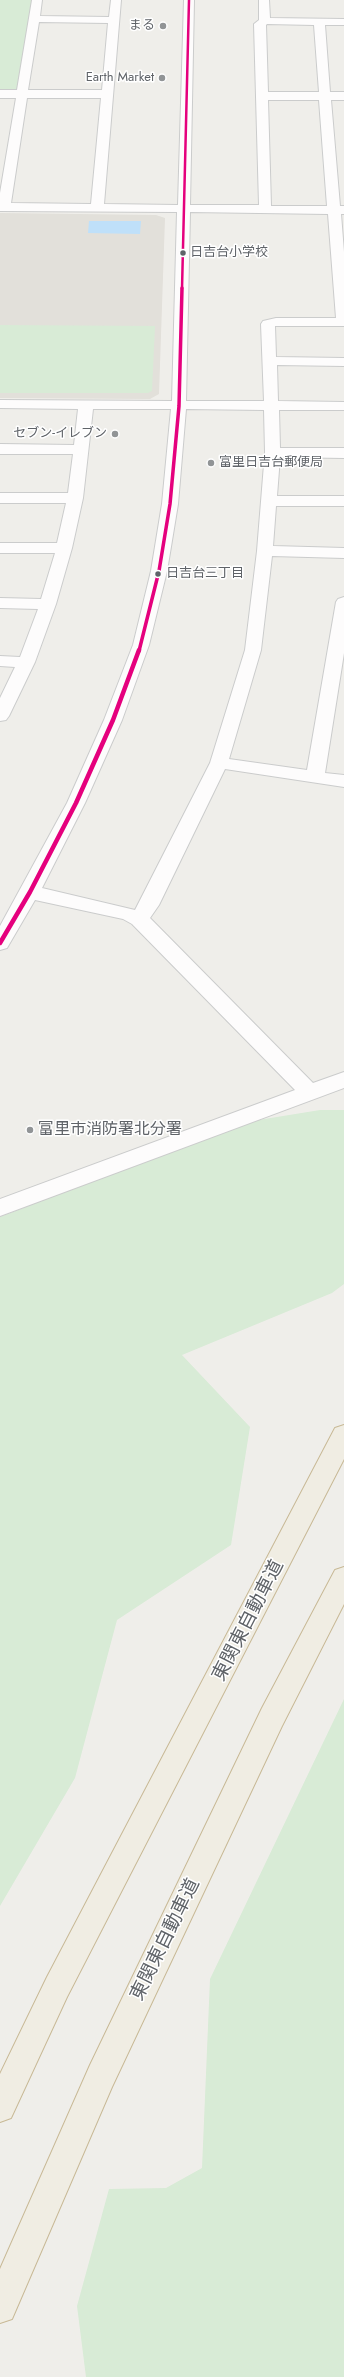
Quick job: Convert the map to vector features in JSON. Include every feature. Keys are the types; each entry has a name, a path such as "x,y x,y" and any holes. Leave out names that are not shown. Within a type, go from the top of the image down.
{"highway":[{"name":"東関東自動車道","path":"0,2107 57,1987 344,1435"},
{"name":"東関東自動車道","path":"0,2307 101,2076 272,1717 344,1578"}],"street":[{"path":"37,0 2,208 339,210"},
{"path":"97,208 116,0"},
{"path":"0,943 30,892 76,803 113,720 140,644 159,571 170,504 179,406 189,0"},
{"path":"264,0 265,21"},
{"path":"34,19 114,20"},
{"path":"265,209 260,24 265,21 344,22"},
{"path":"140,919 149,905 220,763 253,650 265,551 273,452 268,324 276,322 343,322 338,177 324,96 319,22"},
{"path":"0,94 107,94"},
{"path":"263,96 344,96"},
{"path":"269,361 344,362"},
{"path":"0,404 344,406"},
{"path":"0,716 26,662 48,604 64,548 75,498 86,405"},
{"path":"0,449 81,450"},
{"path":"273,452 344,453"},
{"path":"0,498 75,498"},
{"path":"269,501 344,501"},
{"path":"0,548 64,548"},
{"path":"265,551 344,553"},
{"path":"316,776 344,602"},
{"path":"0,603 48,604"},
{"path":"0,661 26,662"},
{"path":"220,763 344,781"},
{"path":"30,892 128,914 140,919 310,1093"},
{"path":"0,1208 344,1080"}],"shaded area":[{"name":"日吉台小学校","path":"0,213 156,215 165,218 159,394 150,399 0,398"}],"green space":[{"path":"0,0 37,0 23,90 0,92"},
{"path":"0,325 155,326 152,391 148,393 0,393"},
{"path":"320,1110 344,1110 344,1284 332,1293 182,1355 250,1427 231,1545 117,1620 75,1778 0,1906 0,1217 246,1122"},
{"path":"344,1699 344,2377 86,2377 77,2306 109,2189 166,2188 202,2168 210,1979"}],"water":[{"path":"89,221 141,221 140,234 88,233"}],"transit line":[{"path":"0,943 30,892 76,803 113,720 141,645 159,571 170,504 179,406 189,0"}],"place":[{"name":"まる","path":"163,26"},
{"name":"Earth Market","path":"162,78"},
{"name":"日吉台小学校","path":"183,253"},
{"name":"セブン-イレブン","path":"115,434"},
{"name":"富里日吉台郵便局","path":"211,463"},
{"name":"日吉台三丁目","path":"158,574"},
{"name":"富里市消防署北分署","path":"30,1130"}]}
